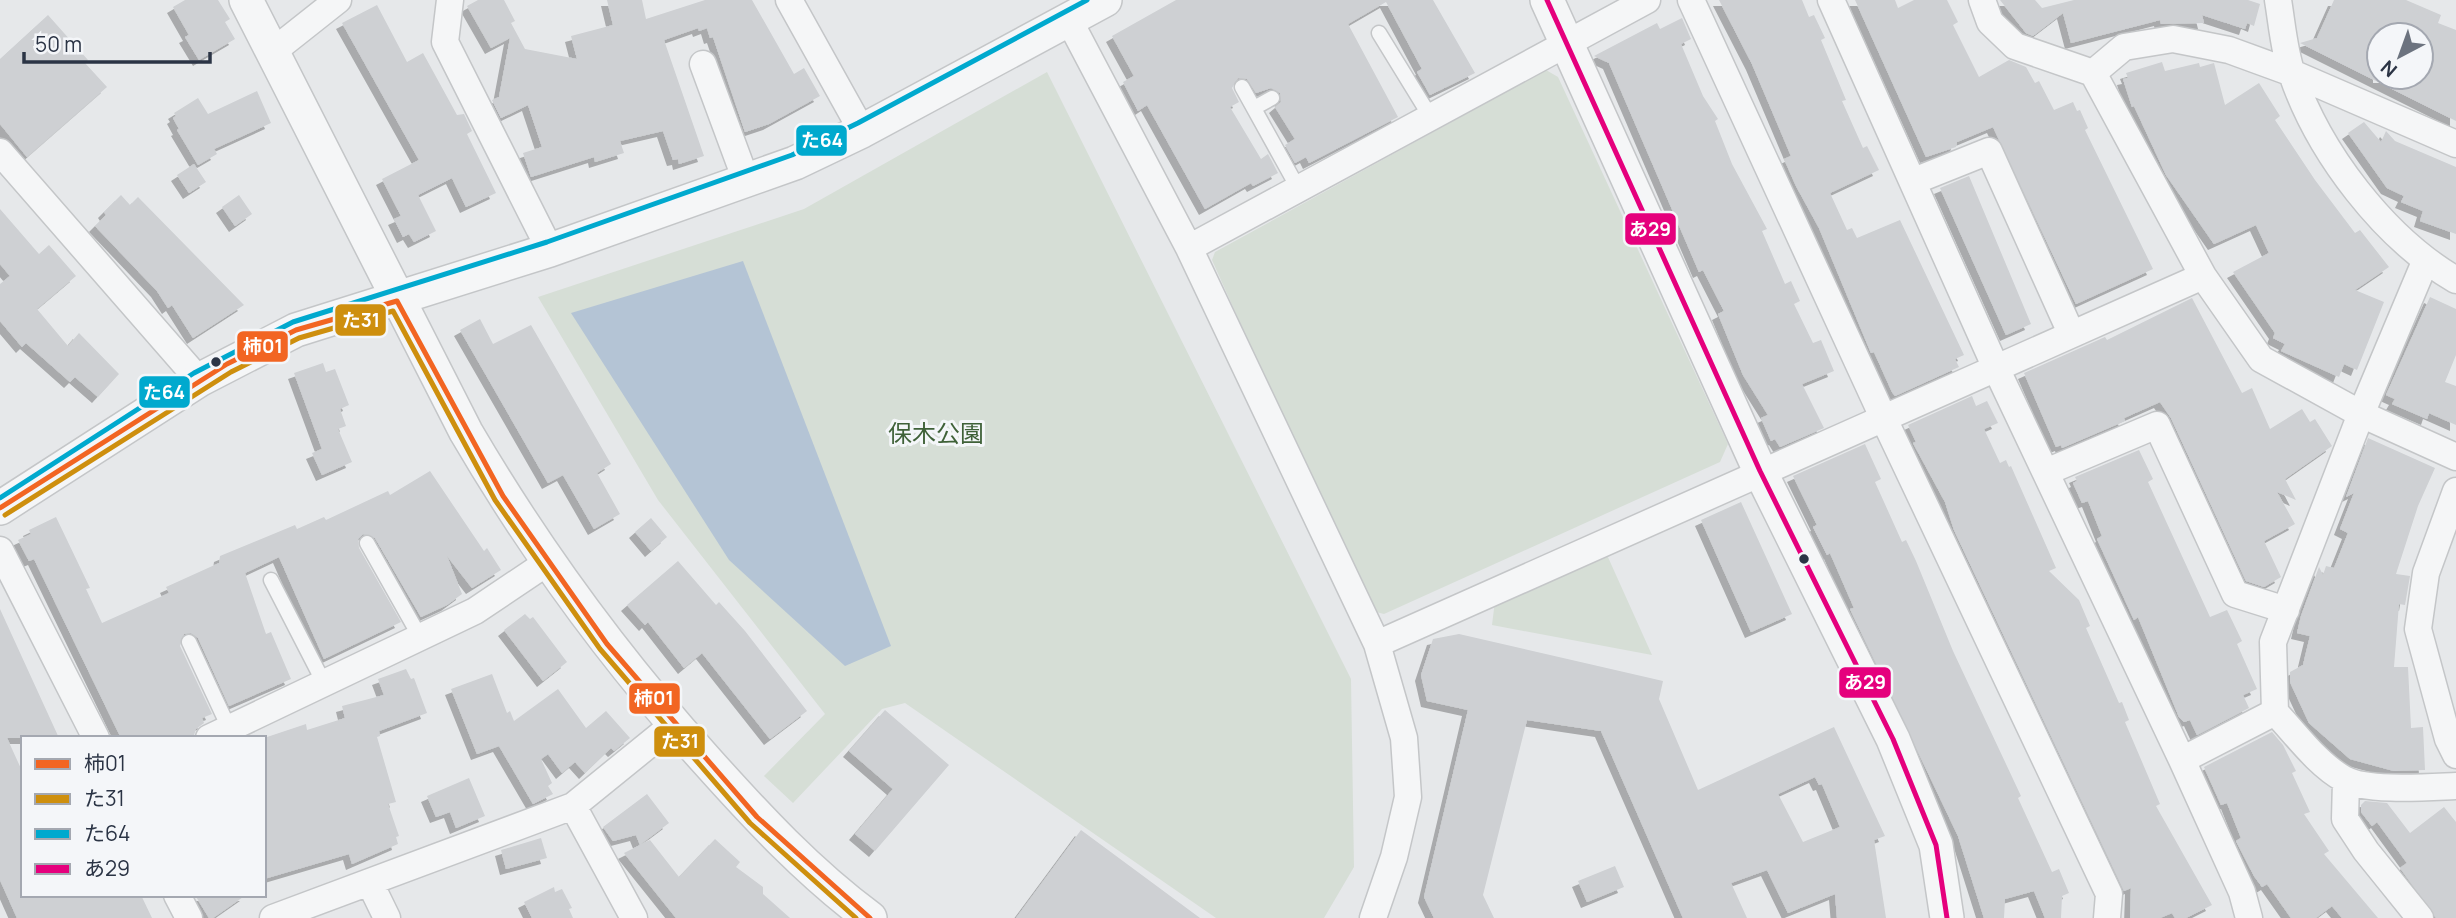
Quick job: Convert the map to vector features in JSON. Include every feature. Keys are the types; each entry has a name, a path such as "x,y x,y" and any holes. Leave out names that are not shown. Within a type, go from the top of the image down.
{"street":[{"path":"246,0 397,301 472,443 548,562 607,644 757,817 870,918"},
{"path":"271,53 338,0"},
{"path":"450,0 445,42 550,250"},
{"path":"789,0 862,131"},
{"path":"0,508 199,380 296,330 397,301 747,183 862,131 1105,0"},
{"path":"1548,0 1760,471 1894,739 1936,845 1947,918"},
{"path":"1189,248 1647,0"},
{"path":"1691,0 1883,416 2109,894 2108,918"},
{"path":"1831,0 1996,366 2182,760 2242,892 2249,918"},
{"path":"1982,0 1990,22 2015,46 2093,73 2203,276 2261,359 2361,414 2456,457"},
{"path":"2278,0 2292,73 2319,134 2378,216 2426,262 2456,280"},
{"path":"1069,20 1189,248 1377,644 1404,738 1408,797 1394,857 1373,918"},
{"path":"2093,73 2124,47 2174,39 2229,50 2292,73 2456,144"},
{"path":"703,64 747,183"},
{"path":"1914,181 1989,151 2071,333"},
{"path":"0,152 199,380"},
{"path":"2426,262 2361,414 2273,642 2275,712 2321,761 2346,781 2404,789 2456,786"},
{"path":"1377,644 1883,416 2203,276"},
{"path":"2046,472 2157,425 2235,594 2286,610"},
{"path":"2456,491 2426,573 2418,629 2448,739 2456,755"},
{"path":"0,550 95,736"},
{"path":"219,733 475,611 548,562"},
{"path":"2182,760 2275,712"},
{"path":"273,918 573,806 674,724"},
{"path":"2346,781 2345,819 2366,851 2420,918"},
{"path":"573,806 634,918"},
{"path":"370,883 387,918"},
{"path":"178,897 189,918"}],"lane":[{"path":"1379,33 1430,116"},
{"path":"1242,87 1298,188"},
{"path":"1254,108 1272,98"},
{"path":"367,543 420,637"},
{"path":"271,580 324,683"},
{"path":"189,642 219,733"}],"green space":[{"path":"1546,70 1558,77 1728,444 1720,462 1384,614 1368,610 1212,260 1215,252"},
{"name":"保木公園","path":"1047,72 1351,679 1354,867 1324,918 1216,918 905,703 882,709 793,803 764,776 825,714 658,500 538,297 804,209"},
{"path":"1607,555 1652,655 1492,625 1495,601"}],"water":[{"path":"743,261 891,646 845,666 729,560 571,313"}],"building":[{"path":"185,0 218,0 230,19 225,22 235,39 199,60 185,37 189,35 173,7"},
{"path":"478,0 504,0 515,21 511,23 525,49 577,59 571,36 613,25 607,0 642,0 646,19 705,0 752,0 794,74 804,68 820,96 769,124 745,132 713,37 710,38 707,28 699,31 698,28 664,40 704,156 679,164 678,159 673,160 663,131 620,141 624,153 595,162 594,157 531,177 523,153 542,147 528,105 501,118 492,100 499,97 510,38 491,48 467,6"},
{"path":"1176,0 1433,0 1475,73 1430,95 1417,72 1422,69 1386,2 1348,24 1398,117 1309,163 1306,157 1295,163 1285,145 1295,139 1275,107 1281,102 1280,93 1271,88 1256,93 1247,79 1238,78 1232,88 1239,102 1230,107 1261,159 1268,154 1278,173 1253,186 1251,183 1205,209 1147,105 1138,111 1123,82 1134,76 1112,36"},
{"path":"1719,0 1802,0 1809,17 1814,15 1825,38 1821,40 1846,100 1842,101 1863,148 1867,146 1879,170 1830,193 1847,230 1852,228 1857,238 1900,220 1964,355 1955,359 1959,367 1895,396 1892,392 1874,352 1871,353 1819,228 1784,159 1791,156 1752,64"},
{"path":"1855,0 1895,0 1898,8 1914,0 1947,0 1958,22 1953,25 1979,77 2009,60 2026,67 2035,83 2039,81 2054,110 2073,102 2077,111 2080,110 2088,128 2085,130 2153,269 2076,304 1993,127 1957,142 1956,147 1926,157"},
{"path":"2000,0 2035,0 2042,8 2074,0 2248,0 2260,4 2254,26 2247,23 2245,29 2202,15 2204,23 2161,24 2160,20 2071,43 2063,13 2033,36 2026,33"},
{"path":"2334,0 2406,0 2441,15 2438,23 2456,30 2456,121 2396,91 2435,91 2435,21 2365,21 2365,76 2300,43 2317,38"},
{"path":"377,5 407,62 423,53 457,115 464,114 472,131 467,134 496,193 466,207 452,178 418,195 436,231 414,242 409,234 403,237 394,219 401,216 382,179 419,160 342,23"},
{"path":"48,15 88,60 85,63 107,87 27,157 0,124 0,59"},
{"path":"1682,18 1691,39 1681,44 1703,96 1718,119 1715,121 1732,164 1767,229 1762,231 1785,284 1791,281 1800,301 1794,304 1813,343 1821,340 1834,371 1802,384 1824,428 1780,447 1775,439 1771,441 1761,418 1768,415 1743,375 1718,314 1724,311 1703,270 1699,272 1609,63 1594,56 1657,23 1660,29"},
{"path":"2162,62 2165,71 2199,63 2200,67 2214,63 2225,105 2259,83 2280,116 2275,120 2315,180 2355,233 2360,230 2389,267 2355,290 2384,302 2357,370 2344,364 2339,377 2281,351 2285,344 2273,338 2275,333 2233,272 2269,253 2256,225 2214,244 2166,175 2134,106 2132,107 2123,79 2128,78 2126,73"},
{"path":"257,91 271,123 214,149 217,154 198,165 177,130 179,129 173,118 176,116 174,113 198,98 208,114"},
{"path":"2364,122 2381,142 2386,131 2395,141 2456,167 2456,234 2420,221 2423,211 2401,202 2404,196 2387,188 2348,133"},
{"path":"194,164 206,182 189,193 177,175"},
{"path":"1969,176 2031,324 2006,335 1940,188"},
{"path":"121,195 130,205 138,197 244,305 193,338 172,305 168,308 157,291 95,226 106,215 104,212"},
{"path":"239,195 252,214 235,226 222,207"},
{"path":"0,209 39,254 49,245 76,276 37,309 68,346 79,333 119,374 98,397 75,377 70,382 26,343 22,347 0,321 0,284 10,276 0,264"},
{"path":"2430,297 2456,309 2456,355 2445,382 2456,386 2456,425 2429,413 2427,419 2392,404 2395,399 2386,395"},
{"path":"2192,298 2242,393 2252,388 2270,429 2302,409 2310,422 2315,419 2332,446 2285,479 2296,500 2277,492 2295,524 2264,541 2281,577 2264,587 2246,581 2171,418 2160,402 2124,418 2125,421 2062,448 2061,445 2056,447 2024,373 2105,337 2107,340"},
{"path":"480,319 493,344 531,325 611,464 597,473 620,514 594,529 563,475 548,483 460,330"},
{"path":"323,363 326,372 335,369 349,405 340,409 346,426 338,429 352,462 322,475 312,453 322,449 294,373"},
{"path":"1972,396 1976,406 1987,401 1998,423 1984,429 2000,463 2006,460 2009,467 2011,466 2056,568 2049,571 2079,600 2090,626 2086,628 2129,720 2125,722 2160,804 2156,806 2212,905 2186,918 2175,918 2172,913 2160,918 2130,918 2131,888 2124,891 1954,530 1945,502 1913,443 1916,442 1908,425"},
{"path":"2368,438 2435,468 2418,506 2396,574 2410,576 2405,605 2399,604 2394,667 2408,667 2411,728 2423,727 2425,770 2394,771 2350,759 2309,723 2290,682 2290,672 2303,665 2310,636 2297,633 2319,567 2323,575 2326,566 2334,568 2348,533 2340,529 2354,493 2346,497"},
{"path":"1865,444 1881,479 1875,482 1902,542 1906,540 1916,561 1953,651 2021,796 2018,798 2052,872 2059,869 2069,893 2062,896 2061,918 2045,918 2034,891 2005,899 2004,918 1984,918 1958,836 1850,609 1854,608 1830,553 1827,555 1813,527 1817,525 1793,476"},
{"path":"2139,450 2153,479 2148,482 2210,617 2227,610 2242,641 2237,644 2257,689 2243,695 2249,708 2197,735 2190,720 2184,722 2179,717 2138,617 2134,620 2097,539 2102,536 2088,501 2082,503 2073,483 2077,481 2075,477"},
{"path":"430,471 484,551 487,548 501,570 472,588 447,556 462,594 447,605 421,617 375,538 363,534 358,539 359,548 401,622 324,659 279,557 245,573 266,634 271,632 291,679 229,706 198,638 191,633 184,634 180,646 212,714 202,718 204,723 196,729 194,736 120,736 34,559 29,561 18,540 31,534 29,530 56,517 90,588 86,589 102,623 169,593 166,587 219,563 220,556 295,525 297,529 324,517 326,520 388,491 390,495"},
{"path":"1741,502 1792,614 1751,632 1701,520"},
{"path":"651,518 667,537 651,551 635,532"},
{"path":"678,561 716,605 719,602 745,631 807,711 770,739 702,653 684,668 648,622 645,625 627,605"},
{"path":"0,609 58,736 7,738 21,769 21,897 142,897 152,918 17,918 0,880"},
{"path":"525,614 530,619 533,617 567,662 543,681 504,630"},
{"path":"1459,634 1663,681 1659,699 1698,790 1834,727 1885,836 1874,840 1886,918 1837,918 1835,894 1788,913 1767,870 1731,883 1747,918 1683,918 1601,731 1527,720 1483,895 1494,918 1434,918 1424,897 1468,710 1427,701 1421,675 1433,639","holes":["1815,777 1819,785 1822,784 1840,827 1803,842 1778,794"]},
{"path":"406,669 411,679 414,678 427,713 379,731 380,736 377,737 396,802 388,804 399,836 396,837 398,844 352,864 349,854 266,878 266,737 306,724 307,730 345,718 342,706 384,695 378,679"},
{"path":"492,674 507,713 510,711 514,721 558,689 586,728 606,711 630,738 614,751 611,748 585,773 575,762 562,773 548,754 541,759 552,783 548,786 553,794 533,804 499,746 477,754 451,689"},
{"path":"885,710 949,765 875,851 855,834 893,789 849,751"},
{"path":"2272,732 2283,745 2296,771 2292,773 2310,812 2304,814 2329,851 2324,854 2378,918 2342,918 2332,906 2316,918 2291,918 2267,884 2262,887 2254,876 2236,841 2241,838 2227,803 2221,805 2204,767"},
{"path":"469,778 485,816 456,828 450,812 436,817 427,796"},
{"path":"647,794 669,823 641,844 650,840 679,877 715,839 740,862 736,867 763,887 763,894 790,918 676,918 624,853 640,845 636,835 613,841 603,827"},
{"path":"2365,801 2387,803 2410,833 2444,807 2456,822 2456,918 2436,918 2400,868 2407,863 2377,822 2372,826 2361,812 2361,805"},
{"path":"1081,830 1200,918 1016,918"},
{"path":"541,838 547,858 506,869 501,850"},
{"path":"1615,866 1624,887 1587,902 1578,881"},
{"path":"554,887 555,892 562,889 572,908 569,909 573,918 532,918 524,902"},
{"path":"196,897 243,897 213,918 209,918"}],"transit line":[{"name":"た64","path":"0,498 194,373 293,322 547,242 792,155 858,123 1087,0"},
{"name":"あ29","path":"1547,0 1760,471 1893,739 1936,845 1947,918"},
{"name":"柿01","path":"0,508 227,364 296,330 397,301 503,496 607,644 757,817 870,918"},
{"name":"た31","path":"5,515 231,372 299,338 393,311 495,500 600,649 750,823 856,918"}]}
